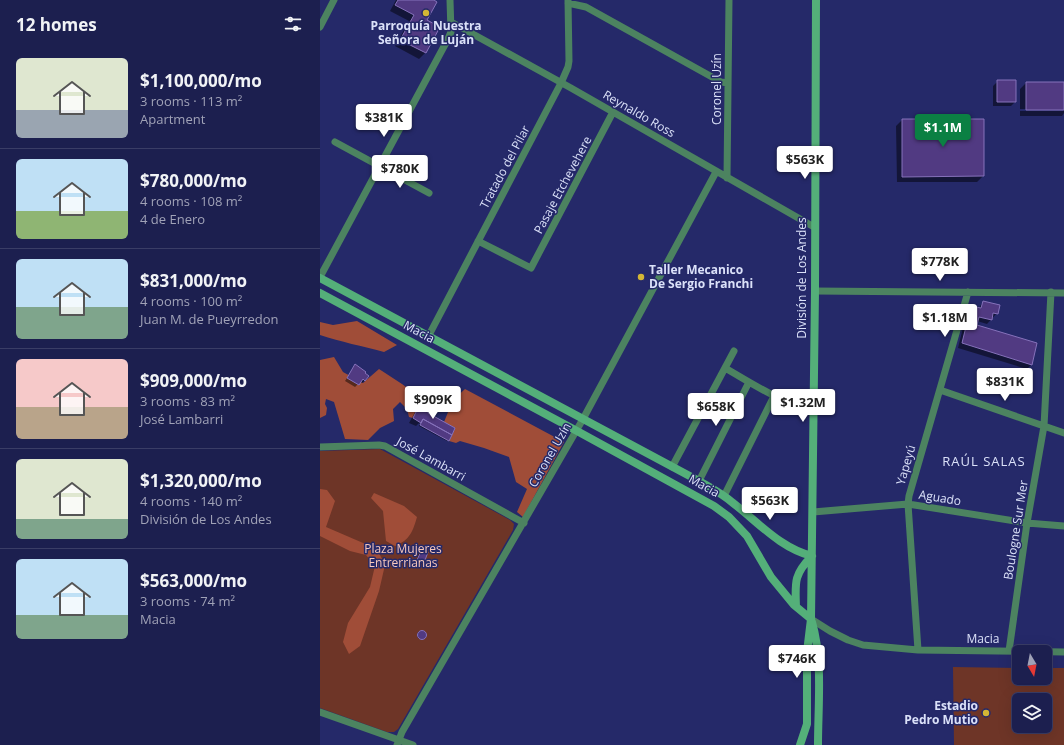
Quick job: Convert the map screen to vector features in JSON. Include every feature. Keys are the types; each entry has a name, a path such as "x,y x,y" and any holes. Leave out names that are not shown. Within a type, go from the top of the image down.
{"street":[{"path":"320,27 334,0"},
{"path":"320,278 448,39 451,32 450,0"},
{"name":"Coronel Uzín","path":"727,178 728,0"},
{"name":"División de Los Andes","path":"800,745 807,724 807,652 811,619 815,291 814,227 816,0"},
{"path":"568,1 586,7 721,82 728,83"},
{"name":"Tratado del Pilar","path":"428,337 568,67 568,1"},
{"name":"Reynaldo Ross","path":"451,22 614,112 814,227"},
{"name":"Pasaje Etchevehere","path":"478,241 531,268 614,112"},
{"path":"335,142 429,194"},
{"name":"Coronel Uzín","path":"397,742 577,430 716,172"},
{"name":"Macia","path":"320,278 699,481 724,496 774,537 790,548 800,553 812,556"},
{"path":"815,291 1064,293"},
{"name":"Yapeyú","path":"918,650 908,504 910,490 968,292"},
{"name":"Boulogne Sur Mer","path":"1009,651 1027,523 1044,426 1052,292"},
{"name":"Macia","path":"320,293 577,430 714,506 738,525 747,536 771,577 796,606 811,619 848,640 862,645 918,650 1064,652"},
{"path":"672,467 734,351"},
{"path":"725,368 774,396 800,407 813,410"},
{"path":"699,481 749,382"},
{"path":"940,390 1064,433"},
{"path":"724,496 774,396"},
{"name":"José Lambarri","path":"320,447 385,446 524,524"},
{"name":"Aguado","path":"813,512 908,504 1027,523 1064,526"},
{"path":"796,606 798,572 812,556"},
{"name":"División de Los Andes","path":"811,619 816,635 818,659 818,745"},
{"path":"320,712 397,742 413,745"}],"green space":[{"name":"Plaza Mujeres Entrerrianas","path":"380,449 510,520 514,524 513,530 398,729 394,732 387,732 320,708 320,451"},
{"name":"Estadio Pedro Mutio","path":"953,667 1012,668 1012,685 1052,685 1052,668 1064,668 1064,745 954,745"}],"shaded area":[{"path":"357,321 397,345 384,352 320,335 320,322 333,325"},
{"path":"334,357 343,372 363,383 379,369 417,395 419,406 413,418 409,417 407,409 400,402 393,409 394,421 380,428 368,440 345,439 334,402 326,399 326,415 320,418 320,360"},
{"path":"465,389 564,442 523,517 517,512 527,489 516,482 509,457 460,441 456,443 449,441 455,428 444,422 453,400"},
{"path":"320,489 327,490 335,501 326,527 377,549 385,565 379,591 360,646 349,654 343,642 348,623 370,587 375,566 366,555 350,551 320,536"},
{"path":"374,493 404,506 417,517 410,534 400,544 395,546 386,541 383,511 371,498"}],"building":[{"path":"398,0 434,0 437,2 427,20 440,27 426,53 400,40 414,15 395,5"},
{"path":"997,80 1016,80 1016,102 997,102"},
{"path":"1026,82 1064,82 1064,110 1026,110"},
{"path":"902,119 984,119 984,176 902,177"},
{"path":"983,301 1000,305 998,314 993,313 992,320 979,317 977,325 1037,343 1032,365 962,343 971,306 981,308"},
{"path":"355,364 369,376 365,381 363,379 359,385 347,378"},
{"path":"419,406 428,411 428,413 455,428 452,435 423,419 421,423 413,418"},
{"path":"423,419 452,435 449,441 420,425"},
{"path":"422,549 428,552 424,563 417,560"},
{"path":"422,630 427,635 422,640 417,635"}],"place":[{"name":"Parroquía Nuestra Señora de Luján","path":"426,13"},
{"name":"Taller Mecanico De Sergio Franchi","path":"641,277"},
{"name":"Estadio Pedro Mutio","path":"986,713"}],"district":[{"name":"RAÚL SALAS","path":"984,461"}]}
